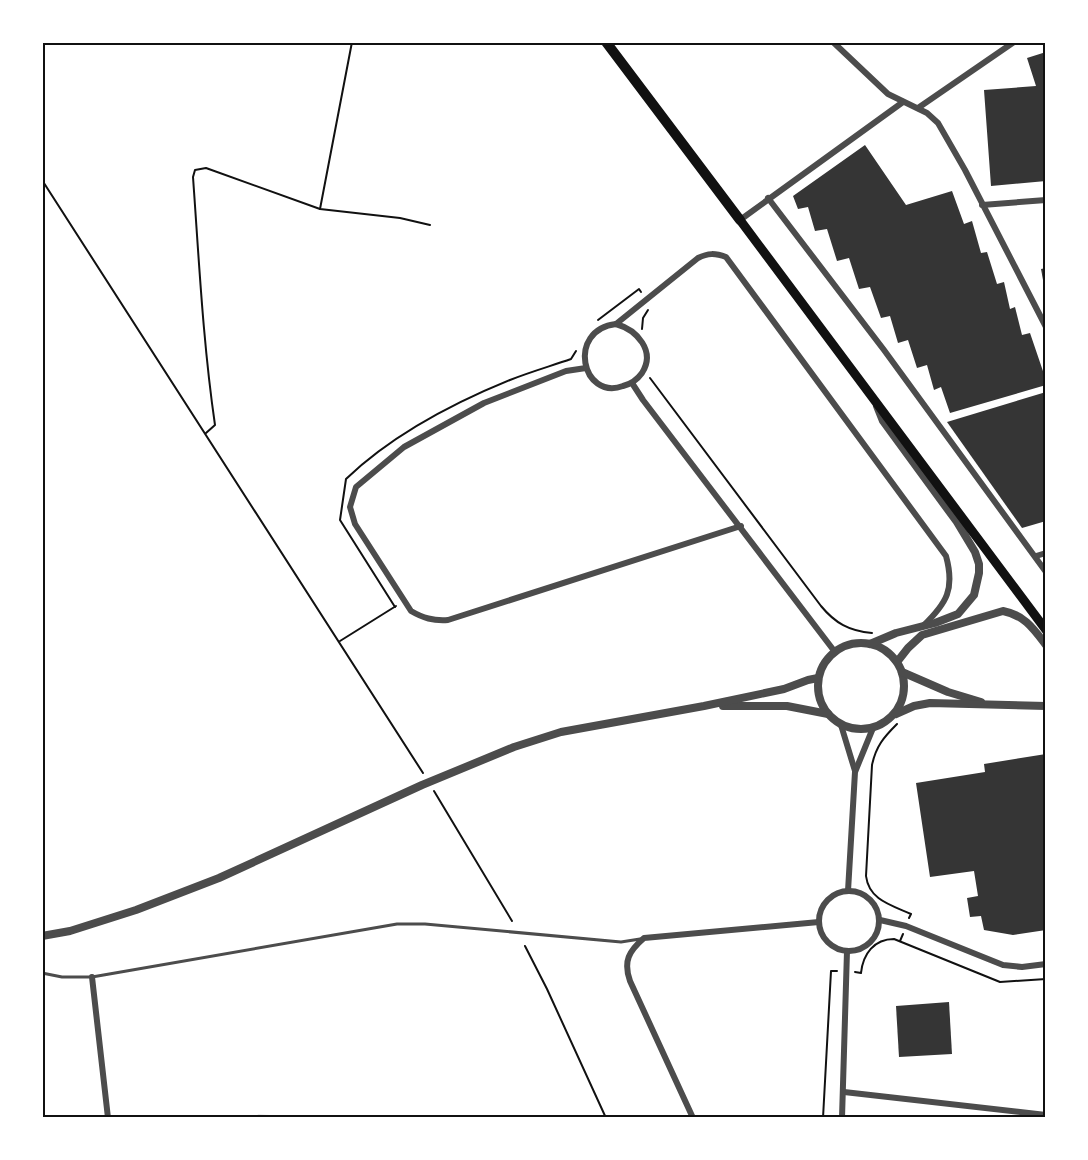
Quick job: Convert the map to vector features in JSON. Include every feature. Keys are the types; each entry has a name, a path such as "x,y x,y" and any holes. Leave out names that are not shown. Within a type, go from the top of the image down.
{"highway":[{"path":"606,42 740,220"}],"main road":[{"path":"740,220 1046,630"}],"street":[{"path":"833,42 888,94 927,113 938,123 1046,327"},
{"path":"918,108 1014,42"},
{"path":"740,220 903,102"},
{"path":"768,198 884,350 1046,572"},
{"path":"982,205 1046,200"},
{"path":"616,324 627,327 639,337 646,352 642,373 632,383 618,388 607,387 592,378 586,368 584,351 590,337 603,328 616,324 698,258 708,254 726,257 946,556 950,571 947,595 943,604 922,626"},
{"path":"586,368 567,371 483,404 404,447 356,487 350,507 355,524 411,611 435,621 448,620 741,526"},
{"path":"632,383 835,652"},
{"path":"870,644 896,633 958,614 974,595 979,564 975,552 957,522 883,421 875,400"},
{"path":"1036,556 1046,553"},
{"path":"897,662 922,635 1003,611 1025,619 1046,645"},
{"path":"894,715 904,695 904,683 897,662 885,650 870,644 852,644 835,652 827,659 818,678 819,697 828,714 841,725 856,729 873,728 914,706 930,704 1046,706"},
{"path":"902,672 948,692 993,706"},
{"path":"42,936 70,931 125,913 219,878 422,785 514,747 561,732 704,706 818,678"},
{"path":"704,706 787,706 828,714"},
{"path":"841,725 855,772"},
{"path":"848,891 855,772 873,728"},
{"path":"848,891 856,891 870,899 875,905 880,920 873,939 866,947 856,951 838,949 827,942 819,922 824,904 839,892 848,891"},
{"path":"880,920 906,926 1003,965 1022,967 1046,964"},
{"path":"693,1118 626,970 626,962 630,953 644,938 819,922"},
{"path":"842,1118 847,951"},
{"path":"92,977 108,1118"},
{"path":"843,1092 1046,1115"}],"lane":[{"path":"42,974 92,977 397,924 425,924 621,942 644,938"}],"path":[{"path":"320,209 352,42"},
{"path":"206,433 215,425 209,382 193,173 198,168 206,168 320,209 400,218 430,225"},
{"path":"42,180 423,773"},
{"path":"340,641 404,601"},
{"path":"434,791 512,921"},
{"path":"823,1118 831,971 861,973 866,954 878,943 886,939 894,939 1000,982 1046,979"},
{"path":"525,946 547,988 606,1118"}],"building":[{"path":"1046,52 1046,181 991,186 984,90 1036,86 1027,58"},
{"path":"865,145 906,205 952,191 964,224 972,221 981,253 987,252 997,284 1004,282 1010,309 1015,307 1022,335 1030,333 1046,385 950,413 941,387 934,390 927,365 917,368 908,340 898,343 890,316 881,318 870,287 859,289 849,258 837,261 827,229 815,231 808,207 798,209 793,196"},
{"path":"1046,268 1046,291 1045,291 1041,269"},
{"path":"1046,392 1046,521 1022,528 947,422"},
{"path":"1046,754 1046,930 1013,935 984,930 981,916 970,917 967,898 978,896 974,871 930,877 916,783 985,772 984,764"},
{"path":"949,1002 952,1054 899,1057 896,1006"}],"waterway":[{"path":"253,1118 259,1116 301,1118"}]}
